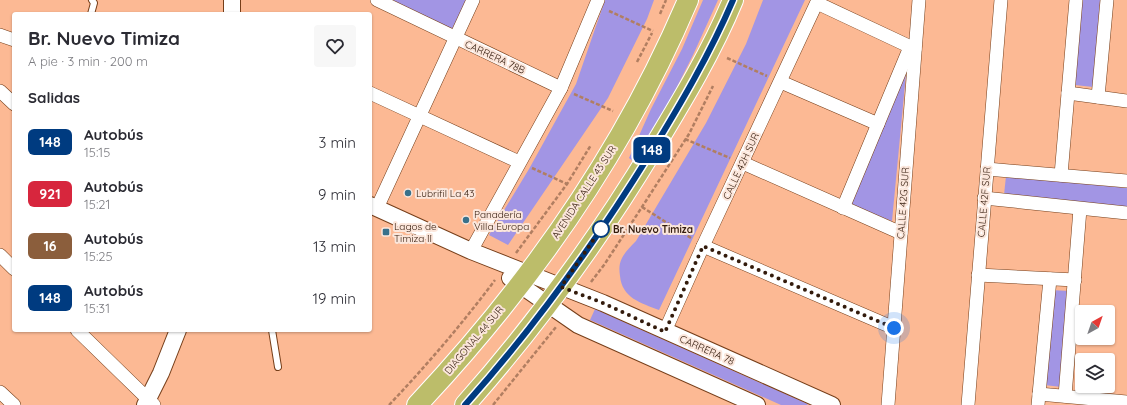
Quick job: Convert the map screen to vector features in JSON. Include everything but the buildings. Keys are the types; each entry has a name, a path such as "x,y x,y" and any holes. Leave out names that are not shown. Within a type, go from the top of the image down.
{"main road":[{"name":"AVENIDA CALLE 43 SUR","path":"524,279 554,240 607,160 656,70 688,0"},
{"path":"465,405 525,334 561,287 630,186 670,122 704,61 733,0"},
{"name":"DIAGONAL 44 SUR","path":"417,405 476,340 524,279"}],"street":[{"path":"232,0 232,12"},
{"name":"CARRERA 78B","path":"377,0 561,88"},
{"path":"374,206 420,116 473,0"},
{"name":"CALLE 42G SUR","path":"888,405 913,48 919,0"},
{"name":"CALLE 42F SUR","path":"968,405 1001,0"},
{"path":"1061,175 1076,0"},
{"path":"1098,97 1107,0"},
{"path":"471,251 561,88 592,2"},
{"path":"817,2 913,48 878,124 843,208"},
{"name":"CALLE 42H SUR","path":"665,332 703,246 817,2"},
{"path":"0,35 12,39"},
{"path":"780,82 878,124"},
{"path":"0,91 12,102"},
{"path":"1068,93 1127,100"},
{"path":"372,94 519,162"},
{"path":"743,163 901,233"},
{"path":"987,169 1127,181"},
{"path":"984,198 1127,213"},
{"name":"CARRERA 78","path":"374,206 471,251 524,279 561,287 603,303 823,403"},
{"path":"1065,396 1080,209"},
{"path":"703,246 894,328"},
{"path":"0,255 12,267"},
{"path":"978,276 1075,280"},
{"name":"CARRERA 78","path":"524,279 548,304 578,325 756,405"},
{"path":"1050,279 1038,399 1065,396 1127,402"},
{"path":"79,332 149,403 177,332"},
{"path":"0,392 14,405"}],"lane":[{"path":"92,0 94,3 92,12"},
{"path":"272,332 278,367"}],"path":[{"path":"658,18 666,0"},
{"path":"592,2 652,31"},
{"path":"636,64 655,25"},
{"path":"727,58 780,82"},
{"path":"561,88 613,112 616,105"},
{"path":"685,139 743,163"},
{"path":"534,230 567,184 592,144"},
{"path":"519,162 567,184"},
{"path":"642,207 703,246"},
{"path":"389,405 424,368 464,321"},
{"path":"493,405 552,331"}],"shaded area":[{"path":"391,0 467,0 452,29"},
{"path":"605,0 654,0 647,19 608,98 508,245 489,235 529,169 576,84"},
{"path":"703,0 718,0 663,115 634,162 629,158 651,109 682,49"},
{"path":"763,0 805,0 659,310 639,302 628,295 624,290 620,276 620,262 636,241 706,123 746,44"},
{"path":"1082,0 1100,0 1093,87 1075,85"},
{"path":"906,74 892,221 849,205"},
{"path":"1006,176 1127,188 1127,207 1004,195"},
{"path":"1051,290 1069,291 1062,387 1044,385"},
{"path":"595,309 808,404 781,405 590,320"}],"bus line":[{"name":"148","path":"465,405 530,328 561,287 630,186 670,122 704,61 733,0"}],"place":[{"name":"Lubrifil La 43","path":"408,193"},
{"name":"Panadería Villa Europa","path":"466,220"},
{"name":"Br. Nuevo Timiza","path":"601,229"},
{"name":"Lagos de Timiza II","path":"386,232"}],"route":[{"path":"601,229 561,287 603,303 665,332 703,246 894,328"}]}
